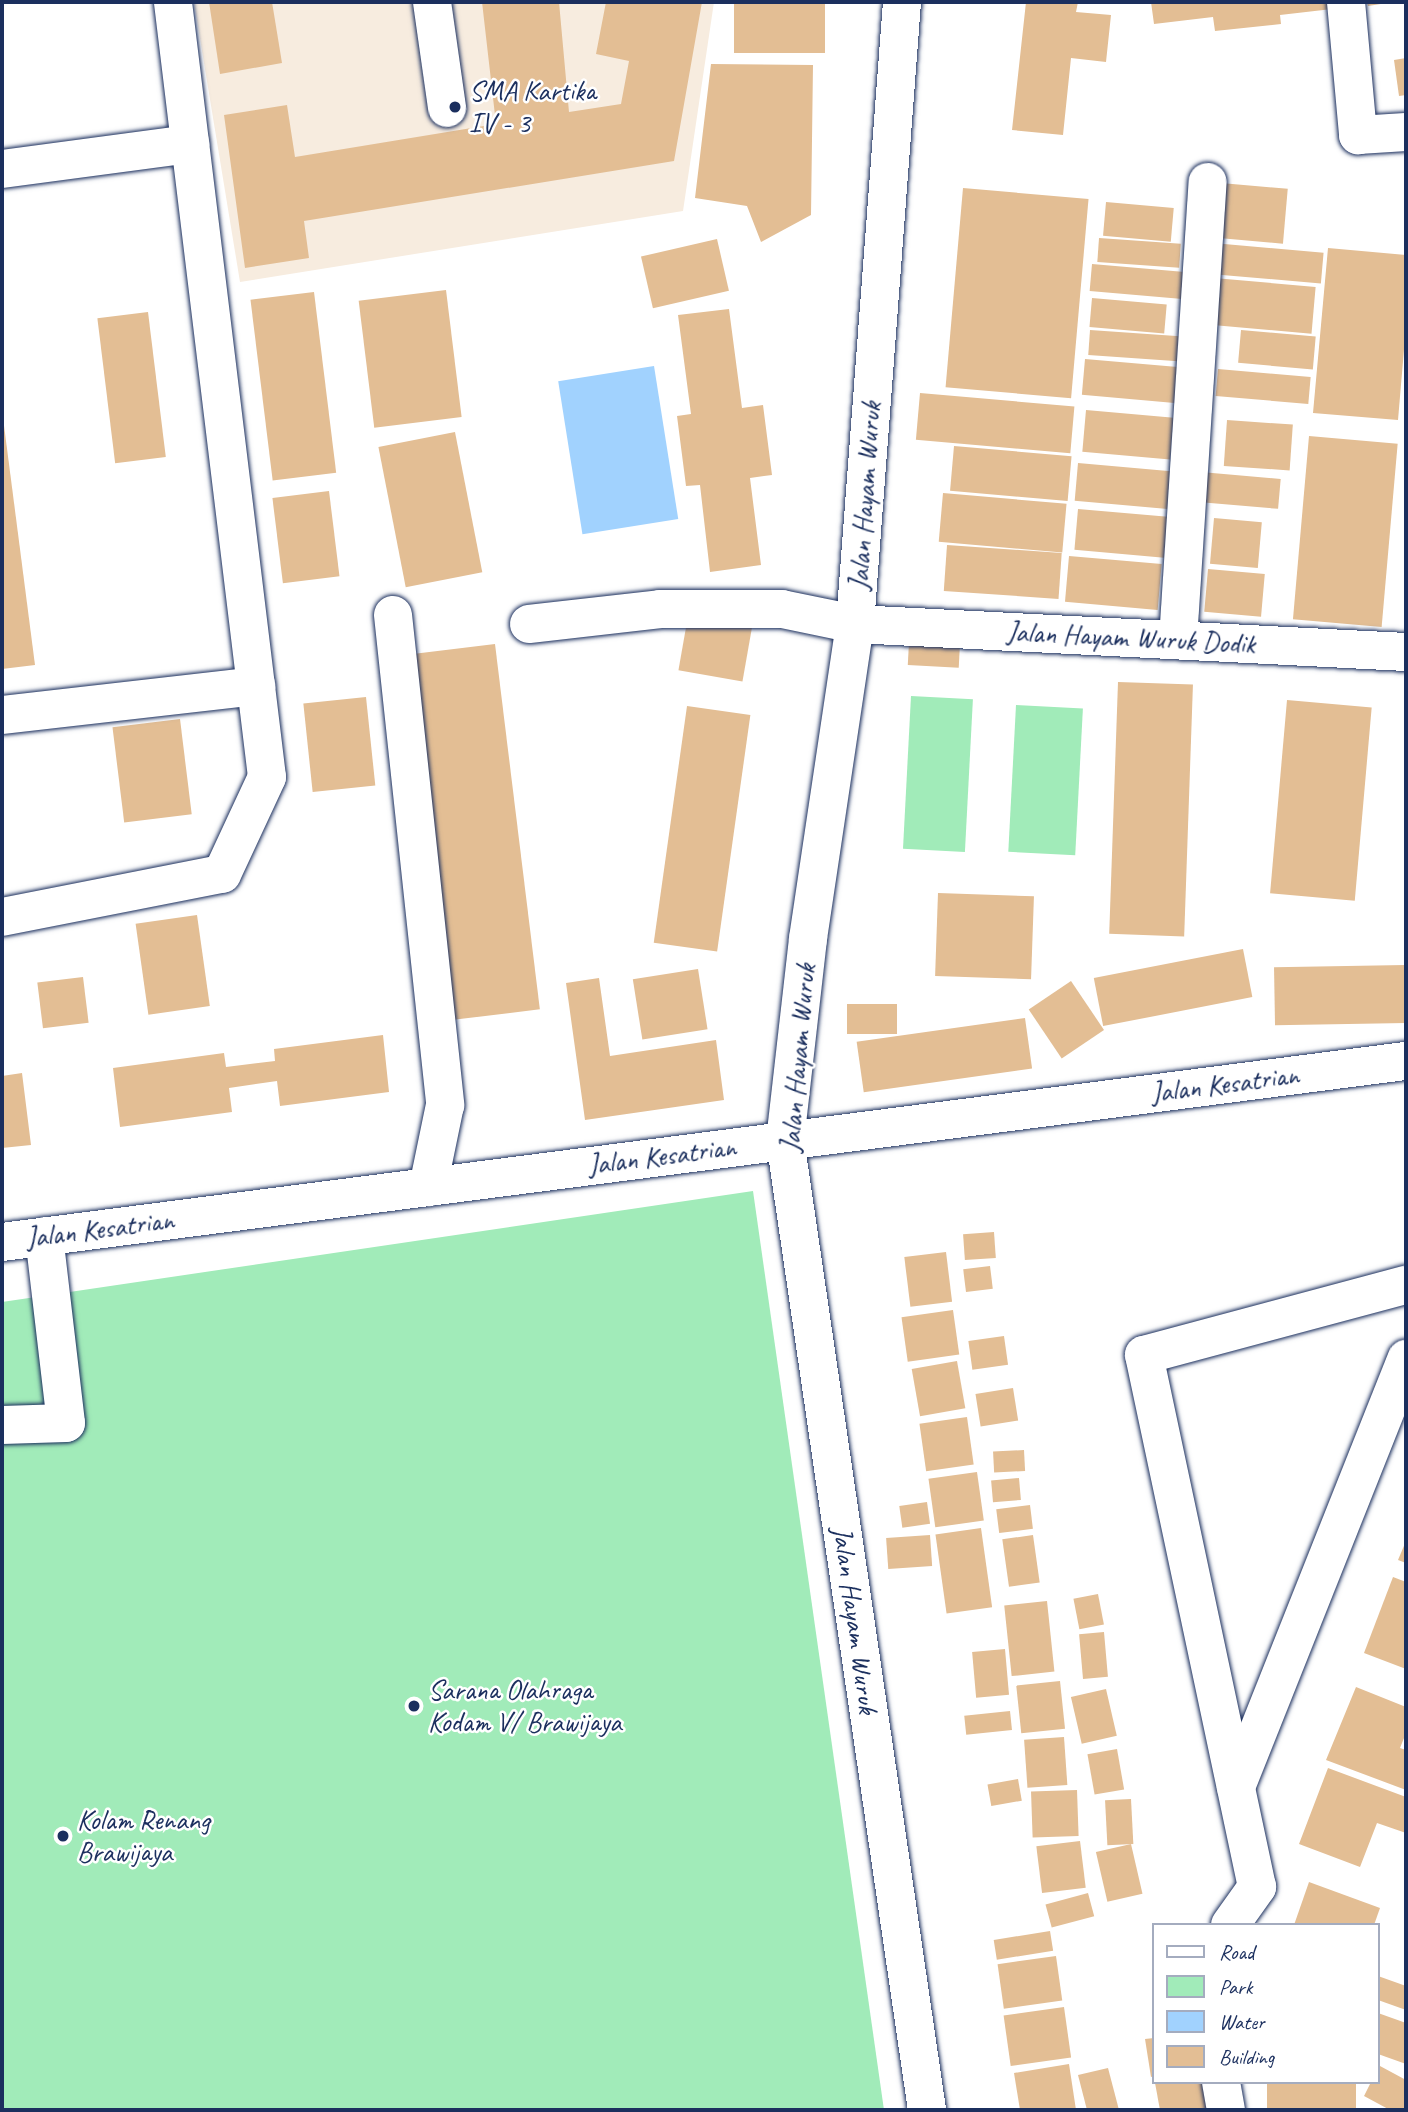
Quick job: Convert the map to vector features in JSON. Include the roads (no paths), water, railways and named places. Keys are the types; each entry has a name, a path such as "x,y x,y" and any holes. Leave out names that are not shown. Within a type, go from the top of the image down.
{"street":[{"path":"2,917 222,874 267,776 173,2"},
{"path":"432,2 447,108"},
{"name":"Jalan Hayam Wuruk","path":"902,2 855,624 808,939 785,1140 927,2110"},
{"path":"1346,2 1358,135 1406,132"},
{"path":"2,169 190,144"},
{"path":"1178,640 1208,182"},
{"name":"Jalan Hayam Wuruk Dodik","path":"529,624 660,609 782,609 855,624 1406,652"},
{"path":"393,615 446,1105 429,1186"},
{"path":"2,715 256,686"},
{"name":"Jalan Kesatrian","path":"2,1242 1406,1060"},
{"path":"2,1426 66,1423 44,1236"},
{"path":"1231,1923 1257,1887 1144,1356 1406,1285"},
{"path":"1236,1787 1406,1359"},
{"path":"1221,2084 1226,2110"}],"water":[{"path":"654,366 678,519 582,534 558,381"}],"place":[{"name":"SMA Kartika IV - 3","path":"455,107"},
{"name":"Sarana Olahraga Kodam V/ Brawijaya","path":"414,1706"},
{"name":"Kolam Renang Brawijaya","path":"63,1836"}]}
